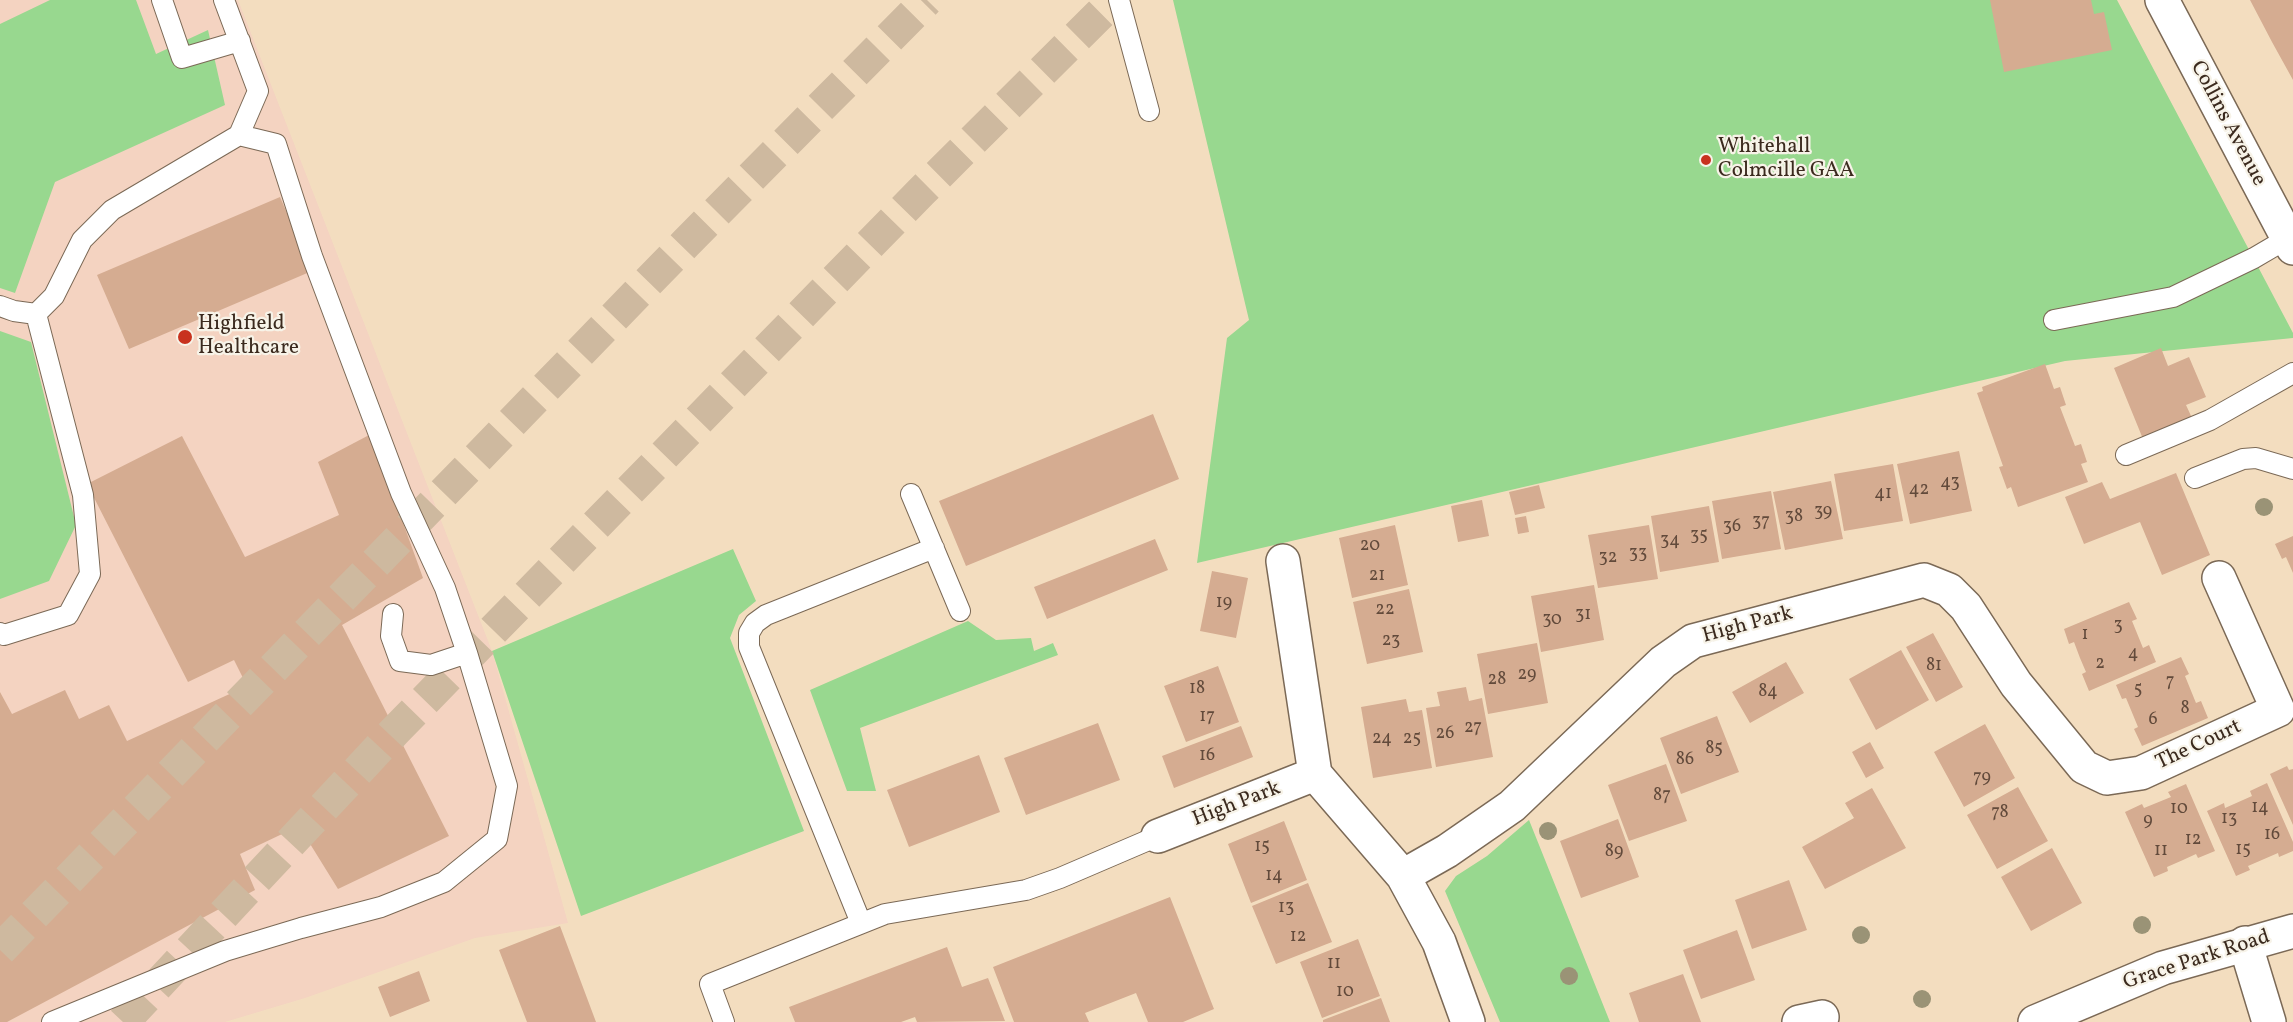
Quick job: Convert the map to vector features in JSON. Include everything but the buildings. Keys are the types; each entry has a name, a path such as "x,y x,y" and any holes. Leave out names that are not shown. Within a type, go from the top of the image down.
{"street":[{"name":"Collins Avenue","path":"2162,0 2290,243"},
{"path":"1283,561 1315,774 1403,876 1439,942 1468,1022"},
{"name":"The Court","path":"2016,684 2084,767 2107,778 2141,773 2278,710 2219,578"},
{"name":"High Park","path":"1403,876 1447,851 1512,806 1663,663 1693,640 1924,580 1949,590 1966,607 2016,684"},
{"name":"High Park","path":"1158,836 1315,774"},
{"name":"Grace Park Road","path":"2035,1022 2163,968 2293,931"},
{"path":"2245,943 2269,1022"}],"lane":[{"path":"162,0 182,58 240,41"},
{"path":"36,314 54,296 82,240 112,210 239,135 258,91 224,0"},
{"path":"1119,0 1149,111"},
{"path":"52,1022 225,951 381,907 444,882 497,839 507,786 445,588 400,492 312,256 276,144 239,135"},
{"path":"2054,320 2173,297 2290,243"},
{"path":"0,306 14,312 36,314"},
{"path":"0,633 4,635 68,615 90,574 83,495 36,314"},
{"path":"2126,455 2210,420 2293,373"},
{"path":"2195,478 2243,459 2256,458 2293,469"},
{"path":"911,494 960,611"},
{"path":"861,923 749,647 749,633 755,623 766,615 934,548"},
{"path":"393,614 391,636 400,661 431,665 467,653"},
{"path":"724,1022 710,984 885,914 1026,890 1158,836"}],"shaded area":[{"name":"Highfield Healthcare","path":"0,0 238,0 492,651 568,923 475,938 305,998 225,1022 0,1022"}],"green space":[{"path":"50,0 136,0 156,54 208,30 225,105 55,182 15,293 0,288 0,24"},
{"name":"Whitehall Colmcille GAA","path":"1173,0 2117,0 2293,333 2293,338 2065,361 1197,563 1227,338 1249,320"},
{"path":"0,331 31,342 76,525 49,581 0,599"},
{"path":"733,549 756,601 739,615 730,638 804,831 581,916 492,651"},
{"path":"968,621 996,640 1031,638 1034,651 1053,643 1058,655 860,728 876,791 847,791 810,690"},
{"path":"1529,820 1610,1022 1500,1022 1445,891 1456,876 1487,856"}],"tunnel":[{"path":"0,950 686,243 927,0"},
{"path":"123,1022 395,731 921,192 1114,0"}],"place":[{"name":"Whitehall Colmcille GAA","path":"1706,160"},
{"name":"Highfield Healthcare","path":"185,337"}]}
